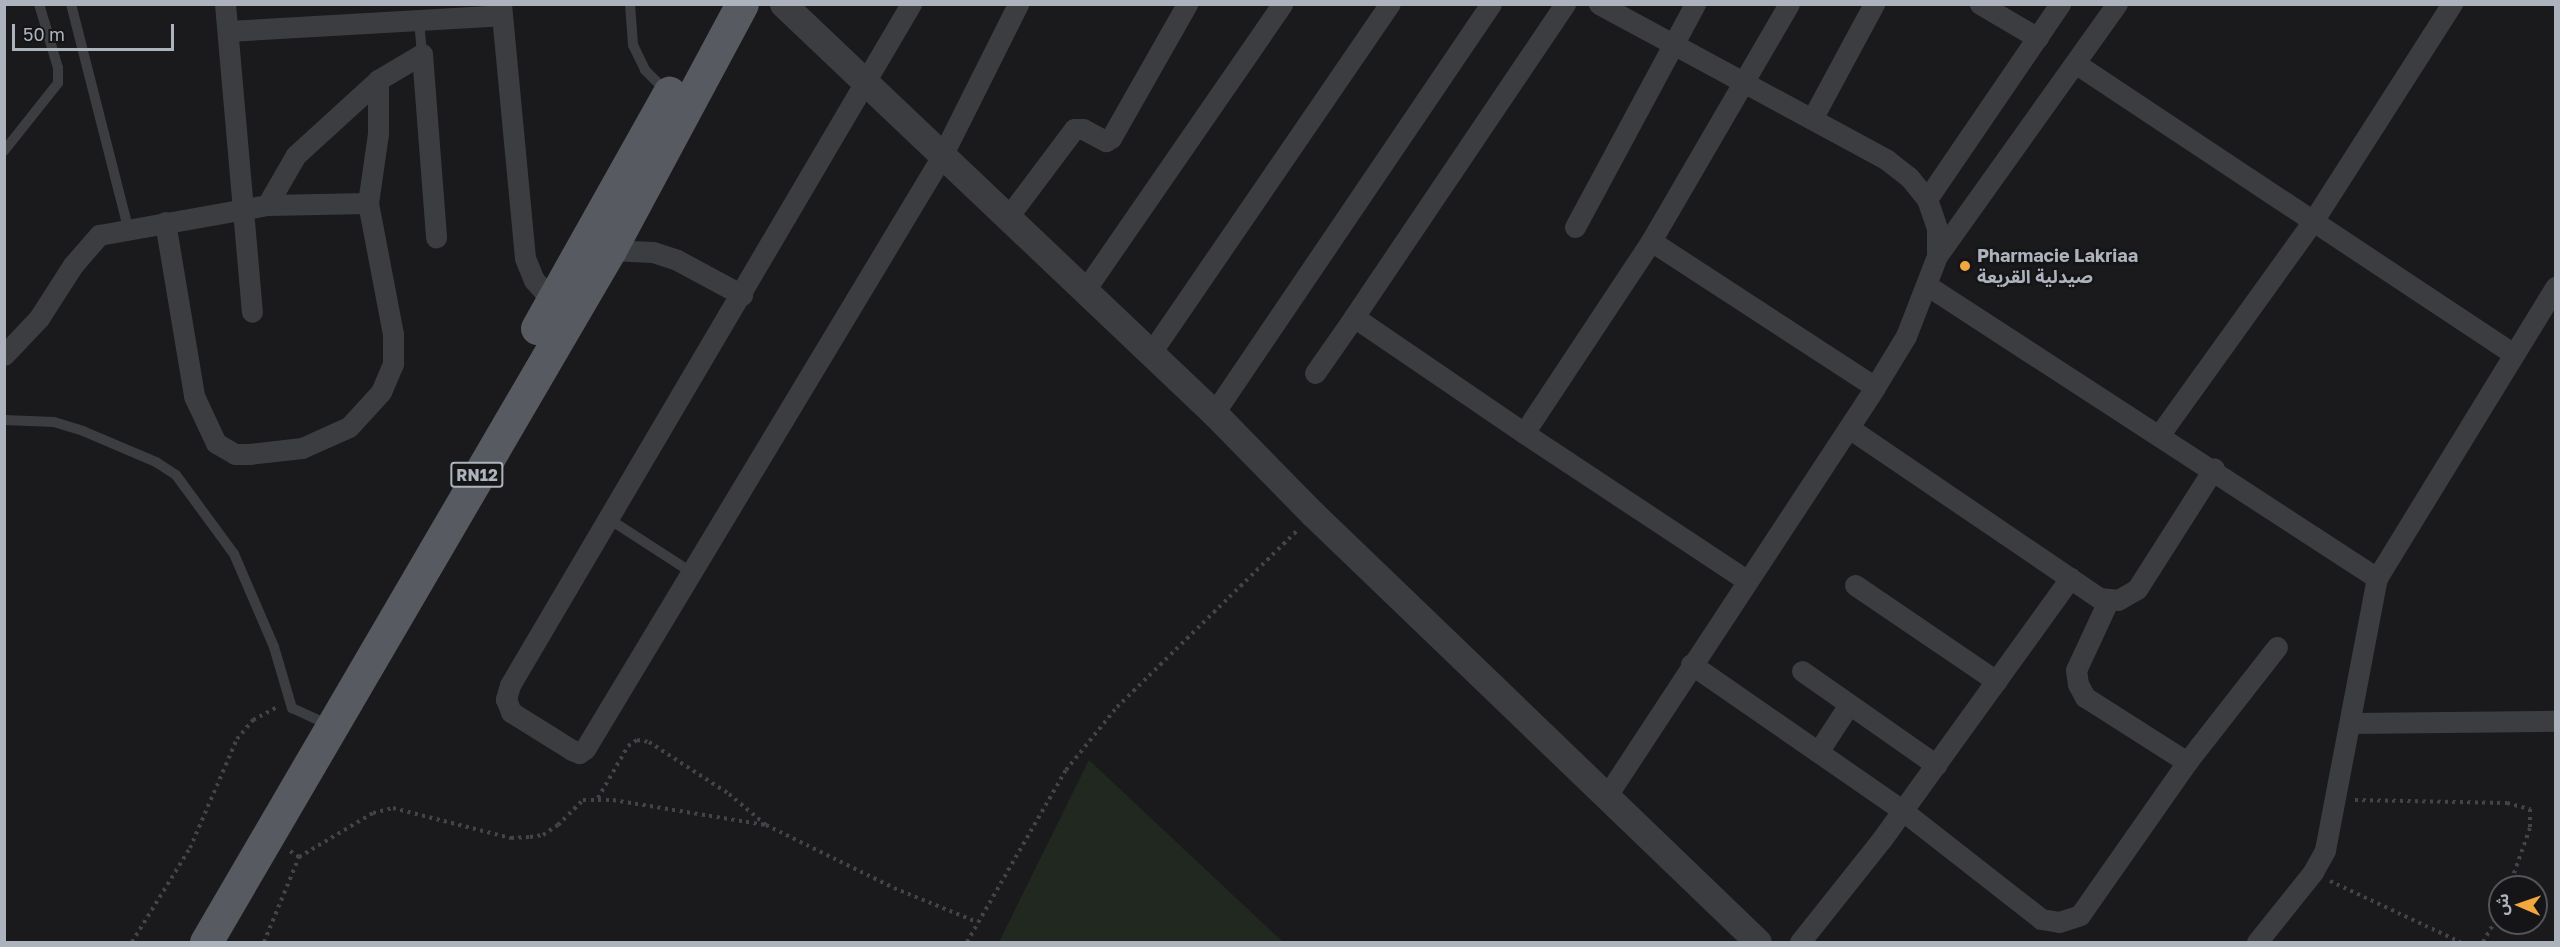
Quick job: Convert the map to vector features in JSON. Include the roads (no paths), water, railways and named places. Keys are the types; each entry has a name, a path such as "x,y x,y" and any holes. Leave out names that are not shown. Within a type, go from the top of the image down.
{"main road":[{"name":"RN12","path":"182,942 310,716 560,311 669,94 718,4"},
{"name":"RN12","path":"560,311 610,250 742,4"},
{"name":"RN12","path":"206,942 310,716"}],"street":[{"path":"225,4 252,312"},
{"path":"783,4 1214,413 1314,514 1758,942"},
{"path":"912,4 868,83 510,685 506,699 511,712 572,750 579,753 585,749 942,156 1018,4"},
{"path":"1008,217 1074,129 1083,129 1106,141 1110,138 1186,4"},
{"path":"1085,290 1282,4"},
{"path":"1150,354 1390,4"},
{"path":"1214,413 1491,4"},
{"path":"1315,373 1565,4"},
{"path":"1599,4 1887,160 1909,177 1927,199 1937,228 1937,256 1928,286 1906,336 1849,428 1746,580 1606,797"},
{"path":"1575,227 1695,4"},
{"path":"1524,433 1651,241 1746,83 1789,4"},
{"path":"1812,119 1874,4"},
{"path":"1980,4 2037,38"},
{"path":"1927,199 2061,4"},
{"path":"1937,256 2078,65 2117,4"},
{"path":"2160,434 2313,221 2452,4"},
{"path":"228,31 418,12 501,10 525,258 534,280 560,311"},
{"path":"267,205 296,155 378,80 422,54 436,237"},
{"path":"2078,65 2512,353"},
{"path":"165,222 187,363 202,420 225,451 249,454 302,448 349,427 381,392 393,364 393,334 368,203 378,134 378,80"},
{"path":"4,355 39,318 87,245 99,235 267,205 368,203"},
{"path":"1651,241 1875,387"},
{"path":"610,250 653,252 677,260 742,295"},
{"path":"1928,286 2214,468 2377,578"},
{"path":"2257,942 2313,872 2325,850 2377,578 2512,353 2556,286"},
{"path":"1353,317 1746,580"},
{"path":"1849,428 2099,598 2109,600 2118,600 2137,589 2214,468"},
{"path":"1800,942 1903,811 2070,578"},
{"path":"1855,585 1996,681"},
{"path":"2109,600 2076,670 2078,684 2085,697 2187,762"},
{"path":"1692,664 1903,811 2041,919 2059,922 2080,915 2187,762 2277,647"},
{"path":"1802,671 1848,706 1936,765"},
{"path":"1818,752 1848,706"},
{"path":"2351,723 2556,721"}],"lane":[{"path":"4,151 58,83 58,68 39,4"},
{"path":"71,4 128,228"},
{"path":"630,4 633,45 645,70 669,94"},
{"path":"418,12 422,54"},
{"path":"4,420 54,422 83,431 156,462 176,475 234,554 274,647 310,716"},
{"path":"609,519 691,573"}],"place":[{"name":"Pharmacie Lakriaa صيدلية القريعة","path":"1965,266"}]}
